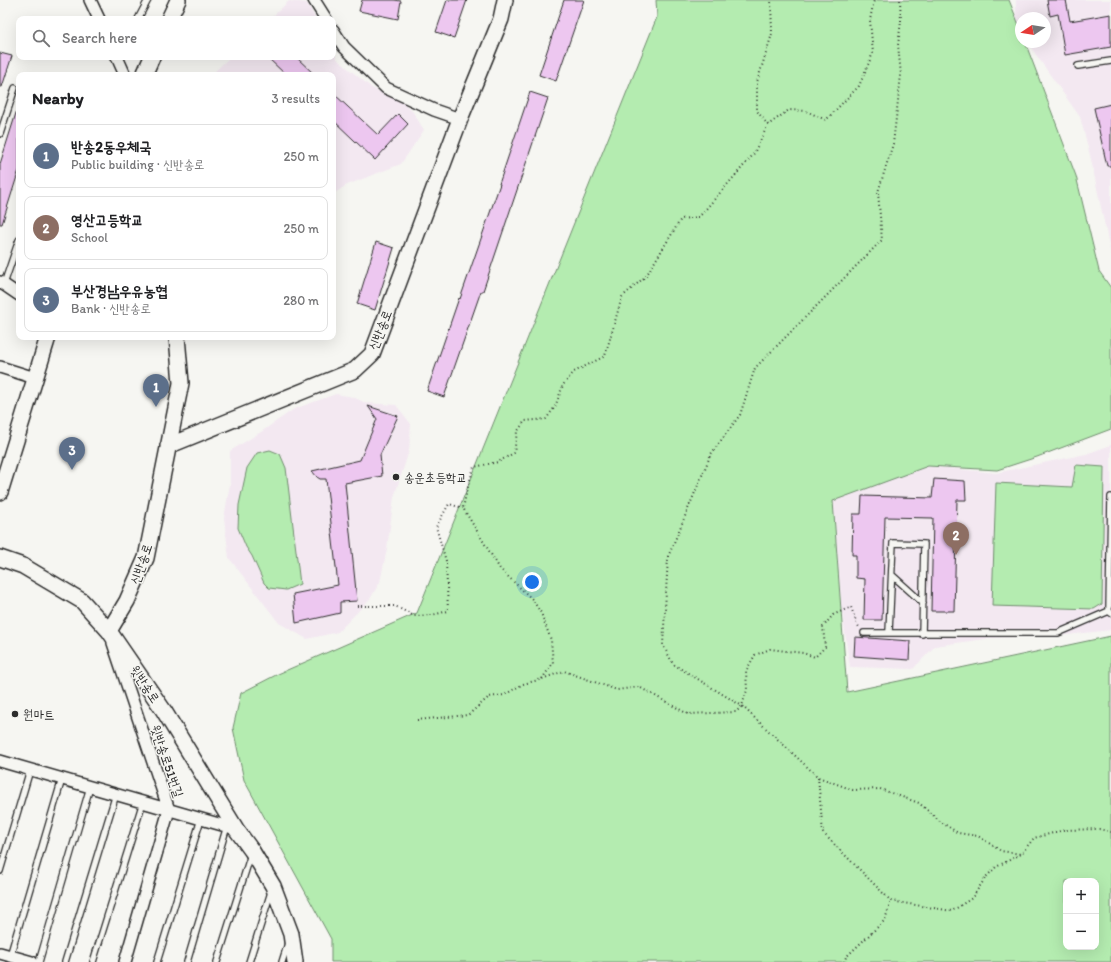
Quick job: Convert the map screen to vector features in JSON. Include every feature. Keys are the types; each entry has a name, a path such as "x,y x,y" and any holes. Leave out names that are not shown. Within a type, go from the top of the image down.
{"main road":[{"path":"170,16 178,0"},
{"name":"신반송로","path":"168,446 355,370 372,354 460,119 501,19 505,0"},
{"path":"145,72 151,60"},
{"path":"0,492 47,340"},
{"name":"신반송로","path":"109,631 127,601 146,558 181,383 176,340"},
{"name":"윗반송로","path":"0,558 23,566 82,601 109,631 164,711 231,828 252,851 273,886 291,934 295,962"}],"street":[{"path":"90,0 98,16"},
{"path":"314,0 324,16"},
{"path":"336,35 344,47 386,88 434,110 460,119"},
{"path":"118,60 124,72"},
{"path":"2,283 16,293"},
{"path":"0,367 35,378"},
{"name":"윗반송로51번길","path":"109,631 169,810 125,962"},
{"name":"윗반송로51번길","path":"0,763 116,794 231,828"},
{"path":"5,954 32,962"}],"lane":[{"path":"140,16 148,0"},
{"path":"1078,66 1111,61"},
{"path":"0,134 15,88"},
{"path":"2,283 16,248"},
{"path":"864,632 922,634 1058,633 1110,612 1111,497"},
{"path":"889,632 893,543 924,544 922,634"},
{"path":"892,575 923,603"},
{"path":"0,871 30,770"},
{"path":"5,954 62,779"},
{"path":"39,962 90,787"},
{"path":"65,962 116,794"},
{"path":"94,962 143,802"},
{"path":"157,962 201,819"},
{"path":"187,962 231,828"},
{"path":"216,962 252,851"},
{"path":"249,962 273,886"},
{"path":"282,962 291,934"}],"path":[{"path":"768,124 757,111 757,82 772,34 771,0"},
{"path":"463,508 474,467 498,462 514,453 517,432 525,421 546,419 555,407 563,385 574,372 605,356 622,297 646,276 681,219 699,217 753,154 768,124 789,110 806,111 826,120 859,86 873,53 870,20 874,0"},
{"path":"900,0 901,22 898,45 901,75 893,144 878,192 882,240 755,368 740,415 711,454 668,557 663,645 673,664 742,706 818,777 853,790 880,789 919,803 958,834 978,836 1001,851 1021,854"},
{"path":"357,606 395,606 414,616 432,615 448,611 446,561 436,527 449,504 463,508 500,569 532,599 541,612 551,640 553,663 542,679"},
{"path":"417,720 468,715 489,697 504,695 523,684 564,671 617,690 639,687 688,714 736,712 742,706 747,690 746,671 756,655 770,649 803,653 815,657 825,647 823,627 833,615 851,607 857,624 864,632"},
{"path":"818,777 822,832 891,901 952,911 972,898 986,877 996,868 1021,854 1034,838 1064,830 1098,829 1111,832"},
{"path":"844,962 846,957 885,920 891,901"}],"shaded area":[{"path":"1016,0 1111,0 1111,255 1090,155 1080,117 1031,48 1051,48 1051,12 1016,12"},
{"path":"289,1 307,3 314,16 273,16"},
{"path":"336,56 338,60 372,88 403,102 413,112 424,130 401,164 347,185 336,192 336,72 214,72 227,60 336,60"},
{"path":"336,394 353,397 366,403 396,405 411,424 409,451 394,497 387,549 380,582 370,599 338,632 307,639 279,623 229,558 224,518 230,484 230,451 294,409"},
{"path":"1111,445 1111,630 1067,635 992,638 935,646 913,669 850,667 841,606 833,495 928,466 996,473 1086,454"}],"green space":[{"path":"656,0 1009,0 1015,15 1015,48 1027,48 1076,176 1099,271 1111,288 1111,429 1037,457 997,470 928,466 833,501 847,692 1111,636 1111,962 331,962 331,939 244,780 233,728 241,693 278,674 417,613 657,17"},
{"path":"270,450 280,454 286,468 300,584 286,590 269,588 264,583 238,528 239,505 247,468 257,453"},
{"path":"1076,465 1104,467 1102,604 1094,609 992,606 996,483 1072,487"}],"building":[{"path":"362,0 401,1 398,19 359,11"},
{"path":"447,0 467,0 454,38 436,32"},
{"path":"564,0 584,0 556,81 539,75"},
{"path":"1047,0 1066,0 1070,21 1111,14 1111,47 1065,55 1058,14 1051,16 1051,12 1049,12"},
{"path":"0,53 12,56 2,87 0,87"},
{"path":"270,60 299,60 312,72 283,72"},
{"path":"530,92 548,98 483,291 481,291 444,397 427,391 500,184"},
{"path":"336,96 378,135 398,114 408,124 375,160 336,123"},
{"path":"1111,104 1111,166 1107,166 1094,108"},
{"path":"16,113 16,180 2,224 0,224 0,164"},
{"path":"376,242 394,248 375,310 357,304"},
{"path":"368,406 398,416 380,455 382,476 345,483 357,601 340,602 340,613 296,623 293,594 338,585 326,479 320,479 312,471 360,460 377,419"},
{"path":"934,479 965,481 966,500 957,500 954,611 931,611 933,518 885,517 882,620 864,620 865,579 856,578 856,555 852,555 853,514 861,514 862,496 932,498"},
{"path":"855,637 910,641 909,660 854,656"}],"place":[{"name":"반송2동우체국","path":"156,407"},
{"name":"부산경남우유농협","path":"72,470"},
{"name":"송운초등학교","path":"396,477"},
{"name":"영산고등학교","path":"956,555"},
{"name":"원마트","path":"15,714"}]}
